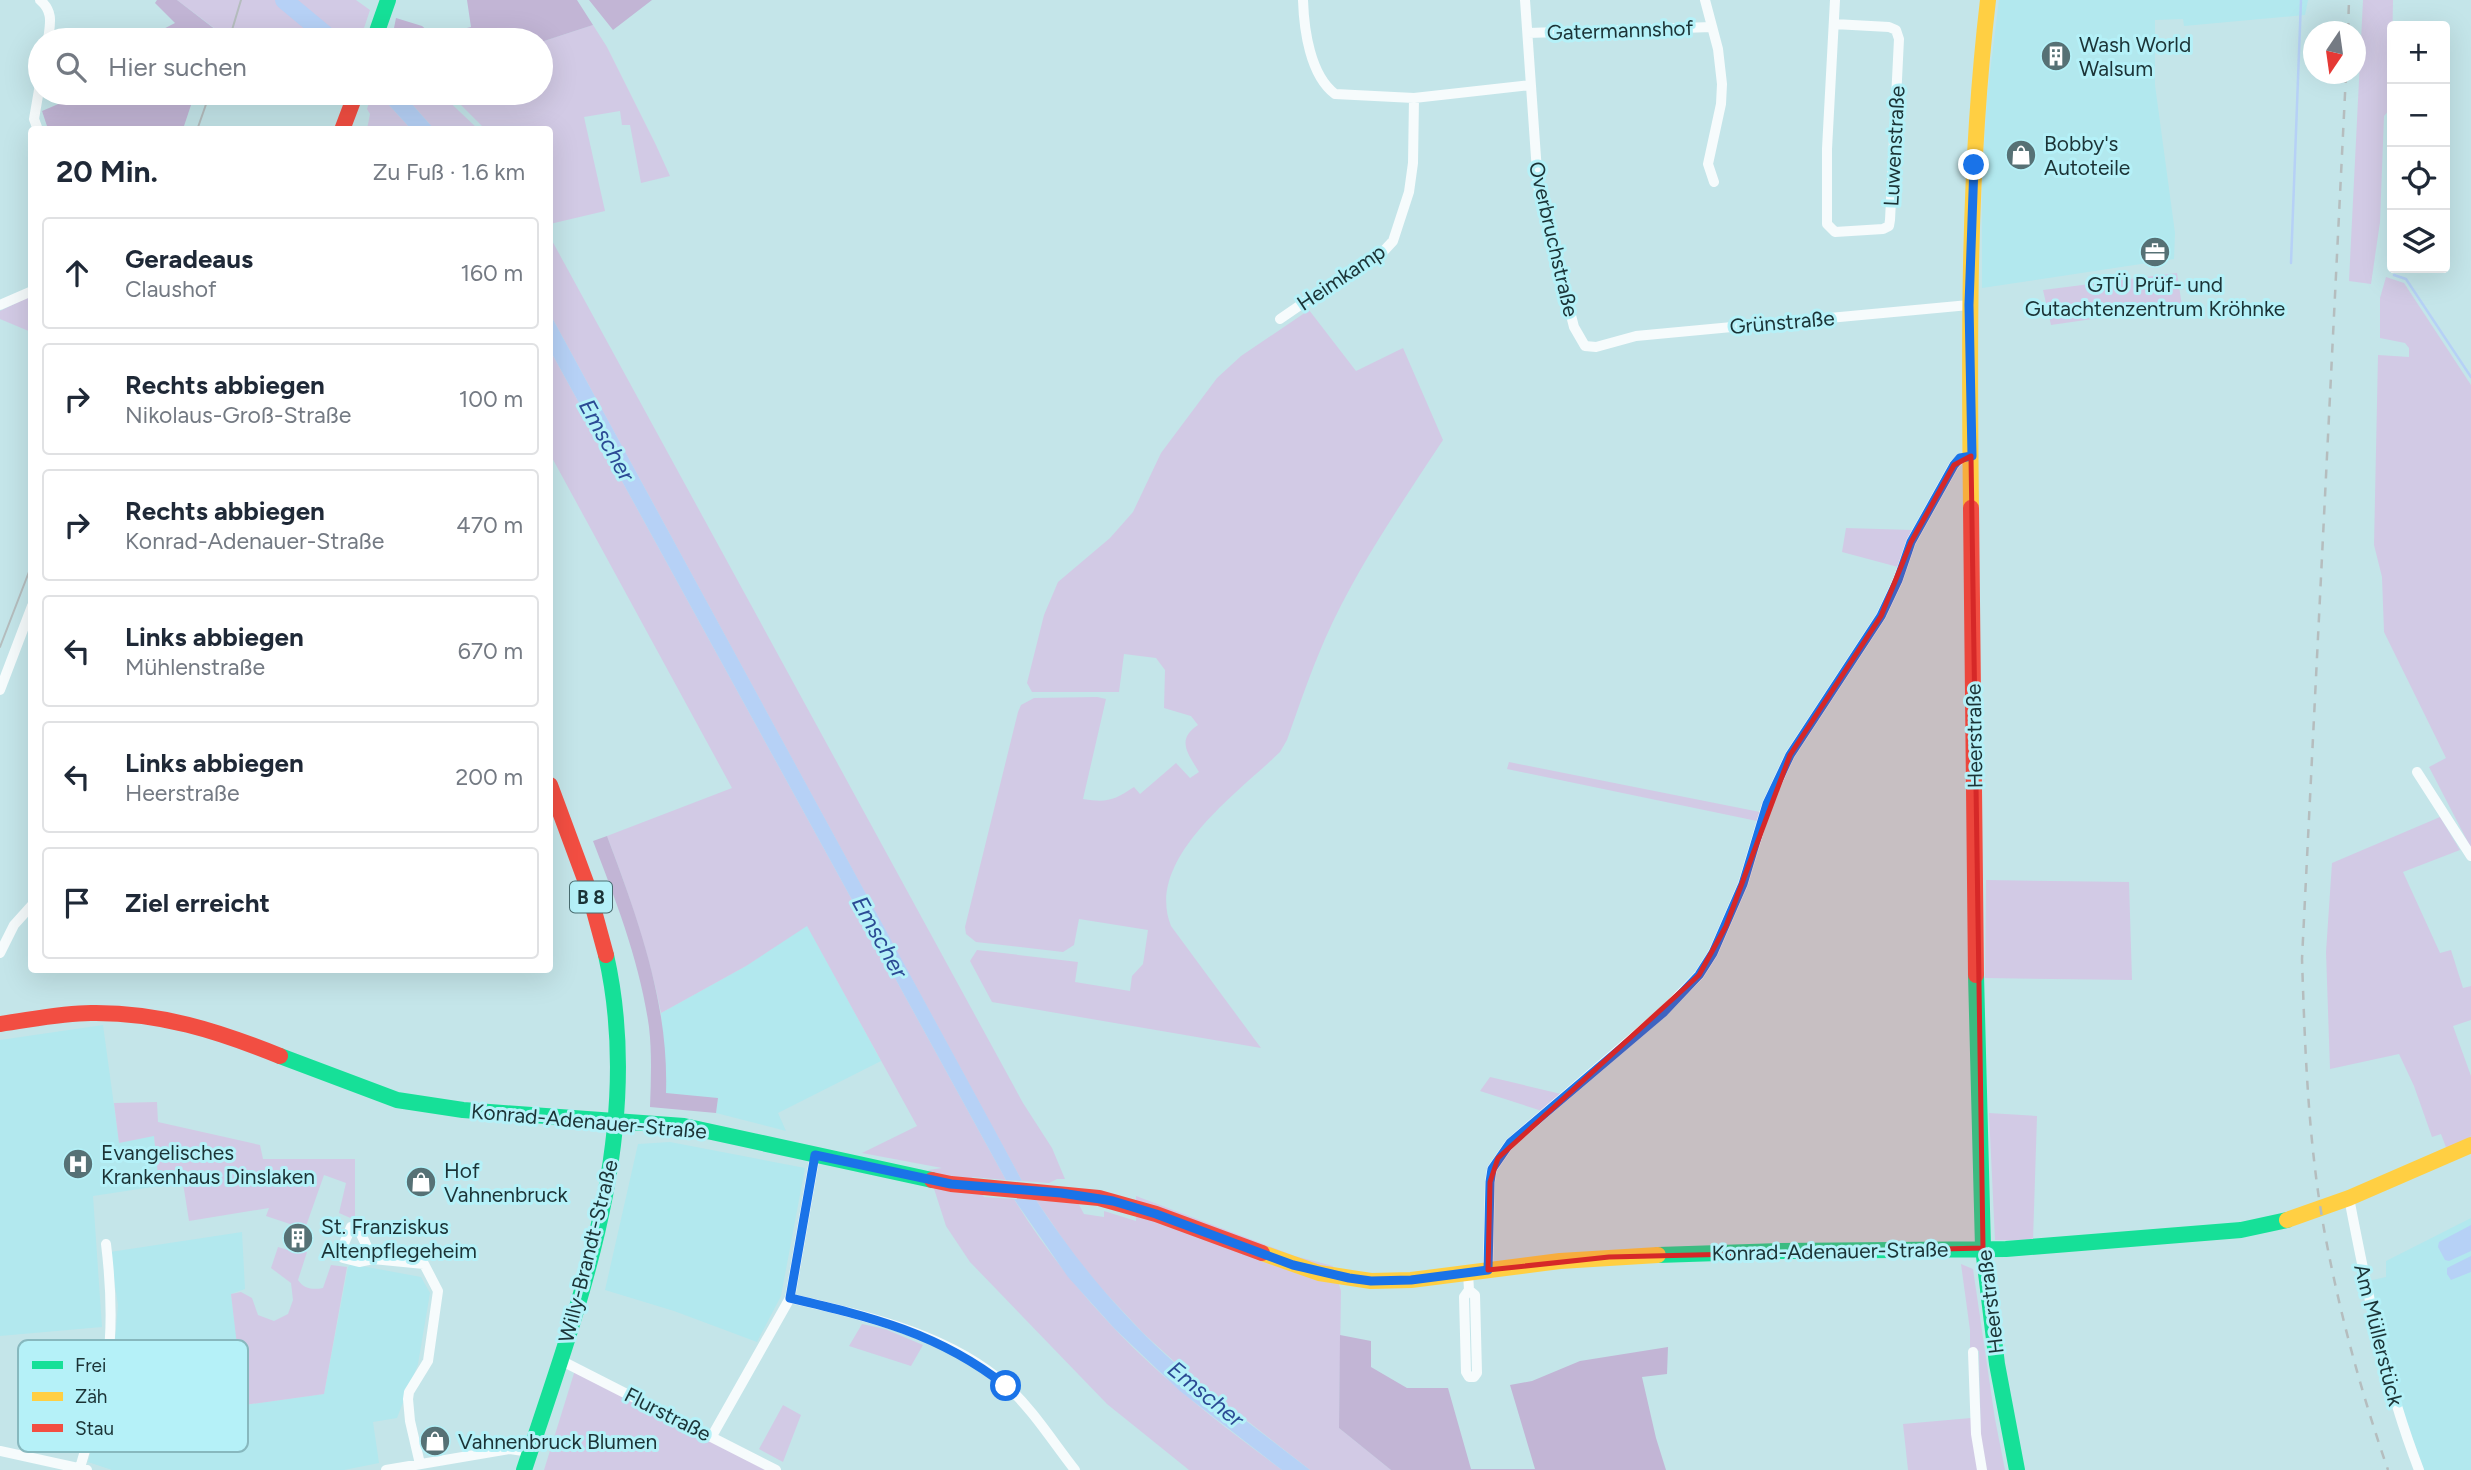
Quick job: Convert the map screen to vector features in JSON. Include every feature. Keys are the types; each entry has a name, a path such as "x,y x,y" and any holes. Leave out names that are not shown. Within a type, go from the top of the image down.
{"street":[{"path":"40,0 49,8 50,28"},
{"path":"378,28 388,0"},
{"path":"1303,0 1305,27 1311,51 1322,79 1335,94 1414,98 1530,85"},
{"name":"Overbruchstraße","path":"1525,0 1535,152 1541,198 1574,327 1581,341 1592,347"},
{"path":"1705,0 1718,49 1723,84 1708,164 1714,182"},
{"name":"Luwenstraße","path":"1834,24 1889,27 1896,30 1899,38 1890,220 1889,226 1883,229 1835,232 1827,224 1827,149 1835,0"},
{"name":"Heerstraße","path":"1988,0 1974,165 1969,305 1976,993 1983,1248 1997,1364 2017,1470"},
{"name":"Gatermannshof","path":"1528,33 1712,27"},
{"name":"Heimkamp","path":"1280,319 1350,271 1382,253 1393,241 1409,192 1412,173 1414,98"},
{"path":"36,105 34,119 37,126"},
{"path":"344,126 351,105"},
{"path":"351,126 354,105"},
{"path":"0,305 28,293"},
{"name":"Grünstraße","path":"1592,347 1636,336 1969,305"},
{"path":"1488,1270 1490,1182 1492,1169 1498,1158 1522,1131 1664,1012 1699,975 1726,926 1743,884 1767,804 1790,755 1881,616 1898,580 1911,542 1954,465 1960,458 1972,456"},
{"path":"0,690 28,616"},
{"path":"2417,772 2471,856"},
{"name":"Willy-Brandt-Straße","path":"524,1470 594,1246 607,1193 617,1120 619,1049 612,986 588,887 553,793"},
{"path":"0,953 14,925 28,909"},
{"name":"Konrad-Adenauer-Straße","path":"0,1024 89,1013 161,1018 230,1036 357,1087 397,1100 463,1110 684,1126 951,1184 1061,1193 1127,1205 1293,1265 1320,1273 1371,1281 1393,1281 1609,1257 1983,1248 2006,1250 2241,1230 2288,1220 2349,1198 2471,1145"},
{"path":"712,1436 790,1298 815,1155"},
{"name":"Am Müllerstück","path":"2349,1198 2373,1319 2400,1421 2419,1470"},
{"path":"106,1244 110,1278 110,1340"},
{"path":"373,1259 424,1264 439,1291 428,1361 409,1392 408,1399 420,1464"},
{"path":"1468,1273 1469,1290 1464,1297 1466,1372 1469,1377 1474,1377 1477,1373 1475,1295 1469,1290"},
{"path":"790,1298 887,1323 965,1356 1006,1386 1027,1406 1075,1470"},
{"name":"Heerstraße","path":"1973,1352 1976,1434 1982,1470"},
{"name":"Flurstraße","path":"559,1360 776,1470"},
{"path":"386,1470 510,1449 530,1451"},
{"path":"0,1451 84,1469"}],"highlighted area":[{"path":"1971,456 1983,1248 1609,1257 1488,1270 1490,1182 1498,1158 1699,975 1726,926 1790,755 1881,616 1911,542 1954,465"}],"shaded area":[{"path":"157,0 177,0 213,28 165,28 175,23 155,3"},
{"path":"177,0 356,0 370,10 364,28 214,28"},
{"path":"467,0 577,0 593,25 553,38 553,28 467,28 471,27"},
{"path":"589,0 652,0 613,30"},
{"path":"1999,0 2308,0 2305,15 2184,26 2183,19 2155,20 2155,85 2175,233 2174,259 1982,288 1982,183 1987,97"},
{"path":"2363,0 2393,0 2393,21 2387,21 2387,113 2384,116 2380,222 2371,284 2349,281 2359,84 2366,84 2366,21 2362,21"},
{"path":"396,18 424,28 394,28"},
{"path":"593,25 607,47 670,176 641,183 630,125 622,125 620,111 584,117 605,211 553,223 553,126 482,126 461,105 553,105 553,38"},
{"path":"56,105 191,105 184,126 47,126 42,111"},
{"path":"368,105 389,105 408,126 368,126 370,114"},
{"path":"413,105 453,105 475,126 431,126"},
{"path":"553,242 1023,1103 1052,1148 1065,1179 1049,1183 1022,1181 553,320"},
{"path":"2177,273 2182,306 2051,325 2043,290"},
{"path":"2386,277 2404,283 2471,385 2471,848 2429,767 2446,758 2384,632 2382,577 2374,545 2378,355 2409,357 2409,348 2405,343 2380,338 2380,298"},
{"path":"28,297 28,331 0,319 0,311"},
{"path":"1309,310 1356,371 1403,348 1443,440 1380,537 1337,613 1280,752 1200,829 1183,852 1171,876 1166,901 1171,926 1261,1048 992,1002 970,961 977,950 1078,962 1075,982 1130,991 1132,976 1143,964 1148,930 1079,919 1074,945 1063,952 976,942 966,934 965,927 1018,712 1021,705 1034,698 1106,699 1083,799 1110,799 1134,787 1140,794 1176,763 1190,778 1199,772 1186,748 1187,736 1198,725 1191,716 1164,708 1165,670 1156,658 1124,654 1119,692 1032,692 1027,683 1044,615 1058,582 1110,538 1133,512 1161,453 1217,378 1241,356"},
{"path":"553,355 1006,1180 972,1177 984,1197 1014,1199 1069,1277 1111,1325 1193,1401 1282,1470 1189,1470 1107,1404 970,1262 946,1226 928,1170 942,1168 862,1153 917,1126 807,926 746,966 661,1013 638,923 607,836 732,788 553,460"},
{"path":"1846,528 1913,530 1898,567 1842,552"},
{"path":"1509,762 1760,812 1757,821 1507,769"},
{"path":"2440,817 2460,850 2403,872 2440,953 2451,950 2463,988 2471,986 2471,1020 2453,1026 2471,1076 2471,1139 2447,1150 2441,1134 2432,1137 2414,1086 2399,1054 2330,1069 2326,952 2332,863"},
{"path":"607,836 640,930 657,994 666,1060 666,1093 718,1098 716,1113 650,1107 651,1047 640,979 593,841"},
{"path":"1986,880 2129,882 2132,980 1985,978"},
{"path":"807,925 881,1061 778,1113 786,1131 716,1113 718,1099 666,1094 661,1013 746,966"},
{"name":"Evangelisches Krankenhaus Dinslaken","path":"103,1025 119,1142 154,1135 159,1186 93,1196 102,1327 0,1336 0,1040"},
{"path":"1490,1077 1561,1094 1542,1111 1480,1091"},
{"path":"157,1102 158,1122 260,1145 263,1159 355,1159 355,1220 339,1213 346,1183 324,1175 305,1229 266,1216 269,1208 189,1221 183,1183 159,1186 154,1136 119,1143 114,1103"},
{"path":"1989,1113 2037,1116 2033,1240 1995,1240"},
{"path":"670,1142 805,1168 781,1296 757,1342 674,1311 605,1290 638,1144"},
{"path":"1136,1196 1295,1256 1333,1266 1341,1291 1339,1428 1391,1470 1310,1470 1190,1376 1143,1333 1071,1251 1036,1200 1078,1203 1084,1214 1104,1217 1104,1211 1136,1221"},
{"path":"2471,1218 2471,1470 2424,1470 2400,1403 2368,1281 2386,1277 2386,1261"},
{"path":"242,1232 245,1289 231,1294 237,1340 115,1340 118,1305 110,1252"},
{"path":"278,1247 298,1253 299,1249 307,1252 298,1280 309,1288 316,1289 323,1288 331,1265 347,1267 324,1394 248,1404 248,1340 236,1340 231,1294 241,1292 252,1298 258,1315 274,1321 288,1314 293,1300 291,1283 271,1268"},
{"path":"351,1264 421,1277 430,1293 418,1364 397,1418 373,1422 379,1463 344,1470 112,1470 88,1462 91,1452 248,1452 248,1405 324,1394 348,1267"},
{"path":"1961,1264 1973,1269 2005,1470 1985,1470 1981,1446 1979,1351 1970,1348"},
{"path":"862,1324 885,1329 923,1345 911,1366 849,1346"},
{"path":"1340,1335 1371,1341 1371,1367 1407,1388 1448,1388 1471,1469 1535,1469 1510,1385 1532,1381 1580,1361 1668,1347 1667,1374 1642,1377 1666,1470 1391,1470 1339,1428"},
{"path":"575,1370 770,1470 544,1470"},
{"path":"783,1405 801,1415 783,1462 759,1449"},
{"path":"1971,1418 1978,1470 1908,1470 1903,1424"}],"water":[{"path":"389,105 413,105 431,126 408,126"},
{"path":"553,320 1022,1181 1006,1180 553,355"},
{"path":"1014,1199 1036,1200 1097,1282 1167,1356 1310,1470 1282,1470 1180,1391 1115,1329 1068,1277"},
{"path":"2471,1225 2471,1251 2449,1261 2445,1260 2438,1247 2439,1242"},
{"path":"2471,1256 2471,1272 2451,1280 2447,1268"}],"waterway":[{"name":"Emscher","path":"284,0 318,28"},
{"path":"2291,263 2301,0"},
{"path":"2394,275 2406,279 2471,377"}],"tram line":[{"path":"233,28 241,0"},
{"path":"198,126 206,105"},
{"path":"0,647 28,574"}],"railway":[{"path":"2348,21 2349,0"},
{"path":"2346,84 2302,959 2311,1128 2324,1229 2352,1351 2388,1470"}],"traffic: fast":[{"path":"378,28 388,0"},
{"path":"524,1470 585,1281 601,1217 612,1152 618,1087 616,1021 606,955"},
{"path":"1976,975 1983,1248 1997,1364 2017,1470"},
{"path":"280,1056 397,1100 463,1110 684,1126 932,1180"},
{"path":"1658,1255 2006,1249 2241,1230 2287,1220"}],"traffic: slow":[{"path":"1971,508 1970,317 1973,190 1988,0"},
{"path":"2287,1220 2349,1198 2471,1145"},
{"path":"1262,1253 1319,1273 1371,1281 1411,1280 1560,1261 1658,1255"}],"traffic: jam":[{"path":"344,126 351,105"},
{"path":"1971,508 1976,975"},
{"path":"553,793 587,885 606,955"},
{"path":"0,1024 80,1013 140,1016 211,1031 280,1056"},
{"path":"932,1180 1099,1198 1156,1214 1262,1253"}],"place":[{"name":"Wash World Walsum","path":"2056,56"},
{"name":"Bobby's Autoteile","path":"2021,155"},
{"name":"GTÜ Prüf- und Gutachtenzentrum Kröhnke","path":"2155,252"},
{"name":"Evangelisches Krankenhaus Dinslaken","path":"78,1164"},
{"name":"Hof Vahnenbruck","path":"421,1182"},
{"name":"St. Franziskus Altenpflegeheim","path":"298,1238"},
{"name":"Vahnenbruck Blumen","path":"435,1441"}],"route":[{"path":"1006,1386 965,1356 944,1345 887,1323 790,1298 815,1155 951,1184 1061,1193 1113,1201 1156,1214 1293,1265 1349,1278 1371,1281 1411,1280 1488,1270 1490,1182 1492,1169 1498,1158 1522,1131 1664,1012 1699,975 1726,926 1743,884 1767,804 1790,755 1881,616 1898,580 1911,542 1954,465 1960,458 1972,456 1969,305 1974,165"}]}
